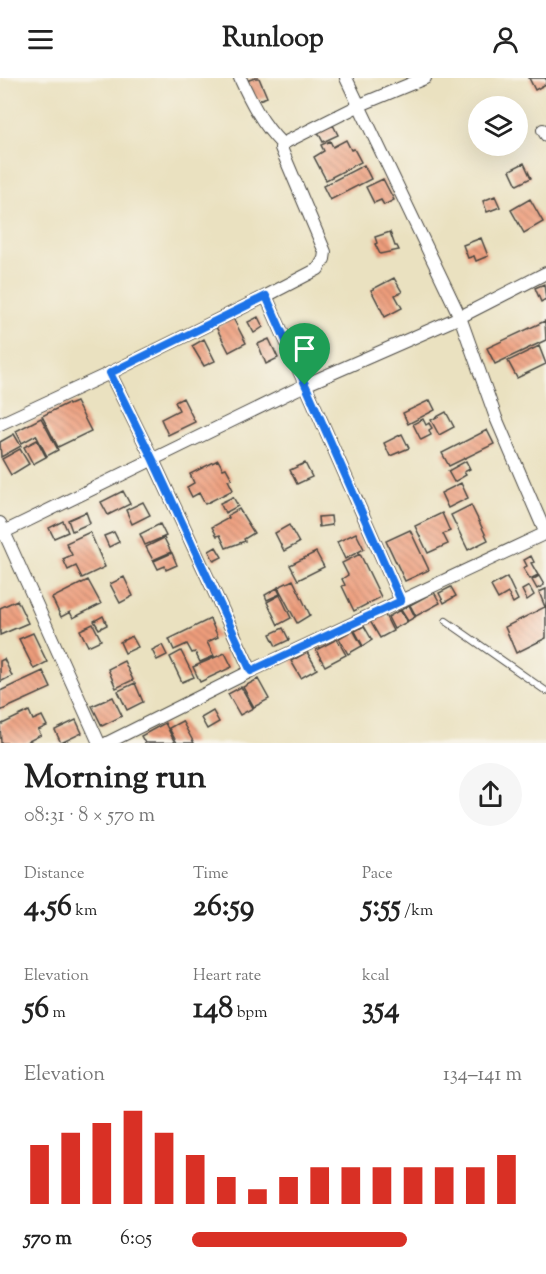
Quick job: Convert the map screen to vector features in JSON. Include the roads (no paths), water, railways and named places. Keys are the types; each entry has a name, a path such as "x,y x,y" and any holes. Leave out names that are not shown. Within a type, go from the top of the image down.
{"street":[{"path":"240,78 256,112 270,133 282,144"},
{"path":"107,743 251,671 546,533 496,418 460,317 346,78"},
{"path":"282,144 360,105 425,78"},
{"path":"0,424 110,373 318,269 325,252 281,148 282,144"},
{"path":"99,743 2,529 153,460 305,385 460,317 546,273"},
{"path":"266,296 401,601"},
{"path":"110,373 251,671"}],"lane":[{"path":"446,621 546,691"}]}
